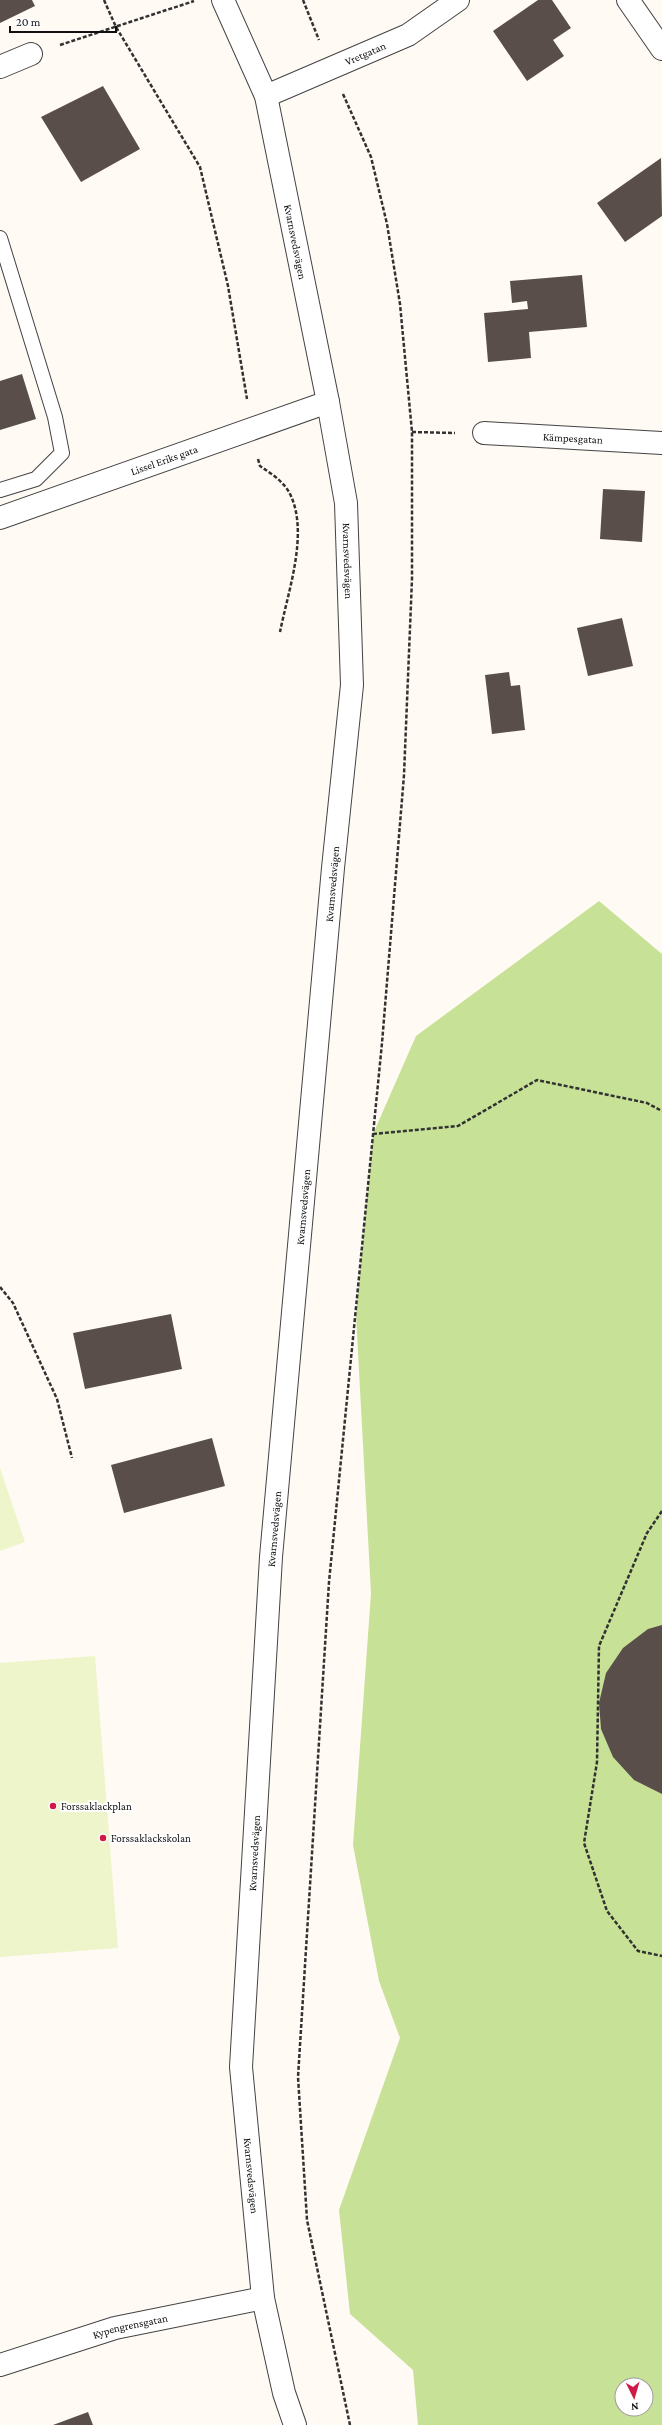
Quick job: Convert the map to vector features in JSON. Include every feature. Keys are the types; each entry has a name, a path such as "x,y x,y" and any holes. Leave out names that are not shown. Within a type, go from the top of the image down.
{"street":[{"name":"Kvarnsvedsvägen","path":"224,0 266,96 328,402 346,503 352,685 333,868 271,1557 241,2068 262,2298 284,2393 296,2425"},
{"name":"Vretgatan","path":"266,96 332,69 408,35 458,0"},
{"path":"628,0 662,49"},
{"path":"0,67 31,54"},
{"name":"Lissel Eriks gata","path":"0,518 328,402"},
{"name":"Kämpesgatan","path":"484,434 662,443"},
{"name":"Kypengrensgatan","path":"0,2365 115,2328 262,2298"}],"lane":[{"path":"0,238 55,417 62,453 36,479 0,490"}],"path":[{"path":"104,0 116,27 200,167 228,286 252,430 260,466 275,476 288,491 296,510 298,543 280,632"},
{"path":"31,54 198,0"},
{"path":"303,0 371,157 387,224 400,304 412,432 412,580 404,776 374,1134 329,1582 298,2077 307,2220 350,2425"},
{"path":"412,432 484,434"},
{"path":"374,1134 458,1126 537,1080 647,1103 662,1111"},
{"path":"0,1287 13,1303 57,1399 72,1458"},
{"path":"662,1511 647,1533 599,1646 597,1762 584,1843 607,1911 638,1951 662,1956"}],"green space":[{"path":"599,901 662,954 662,2425 418,2425 413,2370 350,2314 339,2210 400,2038 379,1981 353,1845 371,1593 356,1315 373,1134 416,1036"},
{"path":"0,1468 25,1542 0,1551"},
{"name":"Forssaklackplan","path":"95,1656 118,1948 0,1957 0,1663"}],"building":[{"path":"0,0 32,0 35,6 0,23"},
{"path":"538,0 552,0 571,28 553,40 564,56 527,81 493,31"},
{"path":"103,86 140,149 81,182 41,117"},
{"path":"661,158 662,216 625,242 597,203"},
{"path":"582,275 587,327 529,332 531,358 488,362 484,313 528,309 527,301 512,303 510,281"},
{"path":"22,374 36,419 0,430 0,381"},
{"path":"603,489 645,491 642,542 600,539"},
{"path":"622,618 633,666 588,676 577,628"},
{"path":"509,672 511,686 520,685 525,730 492,734 485,675"},
{"path":"171,1314 182,1369 85,1389 73,1333"},
{"path":"212,1438 225,1486 124,1513 111,1465"},
{"path":"662,1625 662,1794 634,1780 613,1757 601,1729 599,1703 606,1673 623,1648 648,1629"},
{"path":"88,2412 93,2425 53,2425"}],"place":[{"name":"Forssaklackplan","path":"53,1806"},
{"name":"Forssaklackskolan","path":"103,1838"}]}
